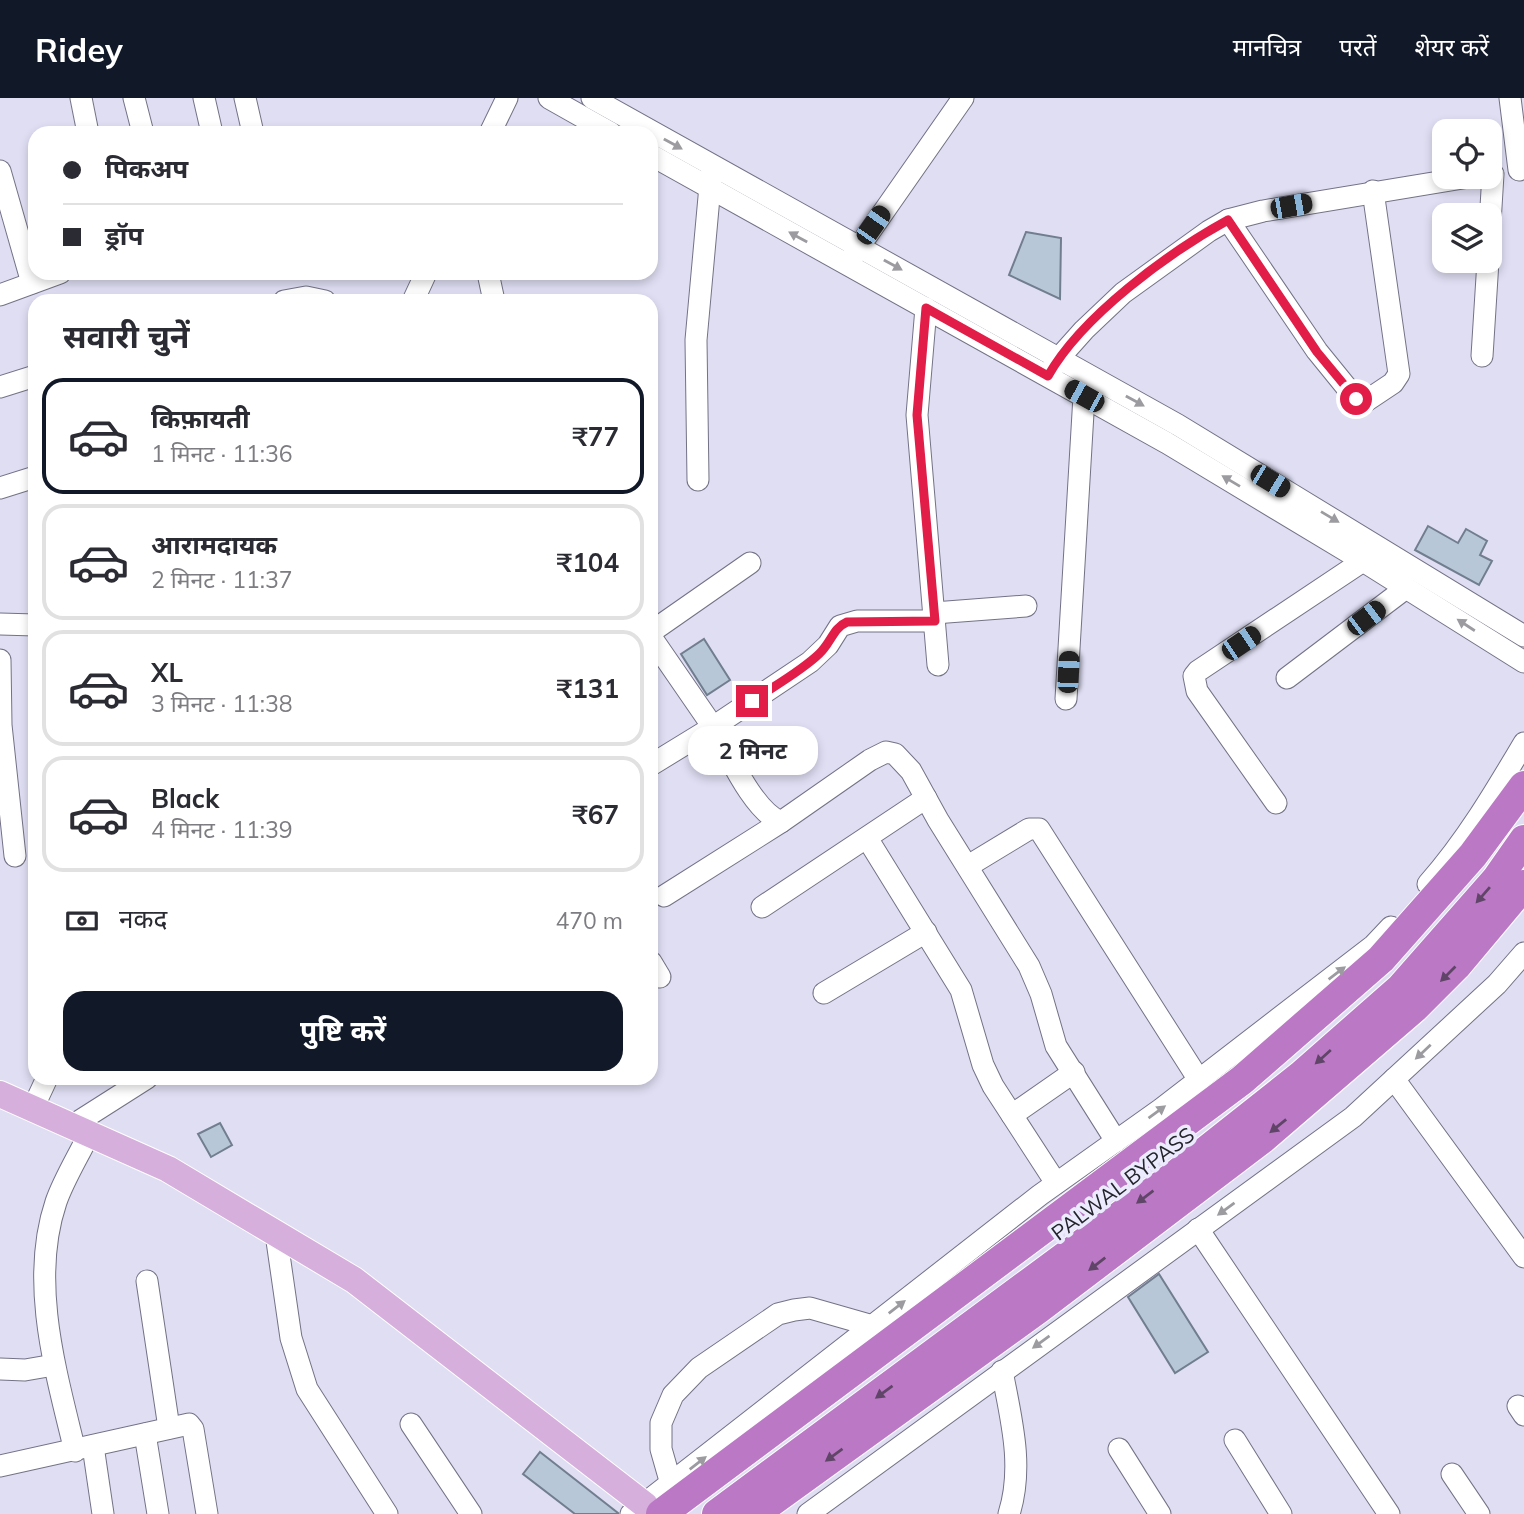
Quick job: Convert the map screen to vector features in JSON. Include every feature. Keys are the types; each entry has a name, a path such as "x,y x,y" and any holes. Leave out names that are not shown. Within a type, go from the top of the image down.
{"highway":[{"path":"648,1512 1242,1080 1381,958 1474,855 1524,786"},
{"name":"PALWAL BYPASS","path":"679,1514 1256,1086 1368,988 1458,892 1524,806"},
{"name":"PALWAL BYPASS","path":"717,1514 1177,1174 1302,1075 1401,988 1496,880 1524,841"},
{"path":"754,1514 1040,1308 1263,1138 1414,1008 1456,966 1524,885"}],"main road":[{"path":"0,1094 168,1169 354,1280 648,1512"}],"street":[{"path":"81,98 87,126"},
{"path":"134,98 141,126"},
{"path":"204,98 210,126"},
{"path":"245,98 251,126"},
{"path":"493,126 507,98"},
{"path":"549,98 599,126"},
{"path":"592,98 642,126"},
{"path":"853,255 963,98"},
{"path":"1502,173 1521,170 1510,98"},
{"path":"658,135 713,166 853,255 1054,367 1084,396 1363,561 1524,662"},
{"path":"658,159 708,187 853,255 926,308 1178,425 1524,636"},
{"path":"698,480 696,340 708,187 713,166"},
{"path":"0,171 28,269"},
{"path":"1054,367 1084,330 1123,293 1228,220 1263,211 1432,182"},
{"path":"1228,220 1317,352 1356,399 1366,401 1393,383 1399,374 1373,191"},
{"path":"1482,356 1487,273"},
{"path":"0,295 40,280"},
{"path":"926,308 917,415 939,665"},
{"path":"0,387 28,378"},
{"path":"1066,699 1084,396"},
{"path":"0,488 28,479"},
{"path":"1276,803 1197,691 1194,676 1363,561"},
{"path":"658,630 750,563"},
{"path":"1287,678 1406,587"},
{"path":"658,761 810,662 828,645 839,626 857,621 934,617 1026,606"},
{"path":"0,624 28,625"},
{"path":"658,645 713,727 760,804 770,817 782,822"},
{"path":"0,660 1,725 15,856"},
{"path":"648,1512 671,1484 1056,1183 1199,1080 1374,945 1448,861 1490,801 1524,743"},
{"path":"664,896 782,822 839,780 886,752 895,754 911,771 1029,966 1041,994 1056,1046 1116,1141"},
{"path":"762,907 926,798"},
{"path":"968,866 1029,829 1039,829 1199,1080"},
{"path":"867,838 961,990 993,1086 1056,1183"},
{"path":"824,993 926,932"},
{"path":"808,1514 1353,1117 1497,984 1524,953"},
{"path":"1012,1115 1073,1072"},
{"path":"1394,1079 1524,1257"},
{"path":"33,1108 44,1085"},
{"path":"103,1514 84,1448 54,1365 45,1268 57,1200 79,1130 138,1085"},
{"path":"1198,1229 1389,1514"},
{"path":"276,1234 291,1338 307,1389 387,1514"},
{"path":"147,1282 169,1428"},
{"path":"671,1484 661,1448 660,1423 673,1395 699,1368 778,1314 794,1310 810,1308 873,1326"},
{"path":"0,1369 25,1370 54,1365"},
{"path":"1002,1371 1018,1460 1009,1514"},
{"path":"0,1466 189,1424 193,1429 207,1514"},
{"path":"411,1424 471,1514"},
{"path":"145,1434 158,1514"},
{"path":"1235,1440 1281,1514"},
{"path":"1119,1449 1160,1514"},
{"path":"1452,1474 1479,1514"}],"building":[{"path":"1026,232 1061,238 1060,299 1009,275"},
{"path":"1428,526 1458,543 1466,529 1487,541 1480,555 1492,561 1479,585 1415,550"},
{"path":"704,639 730,680 707,695 681,654"},
{"path":"220,1123 232,1145 211,1157 198,1134"},
{"path":"1159,1274 1208,1352 1175,1373 1128,1297"},
{"path":"540,1452 618,1514 575,1514 523,1474"}],"route":[{"path":"752,701 810,662 828,645 835,630 847,622 935,621 917,415 926,308 1048,376 1059,358 1084,330 1123,293 1228,220 1317,352 1356,399"}]}
